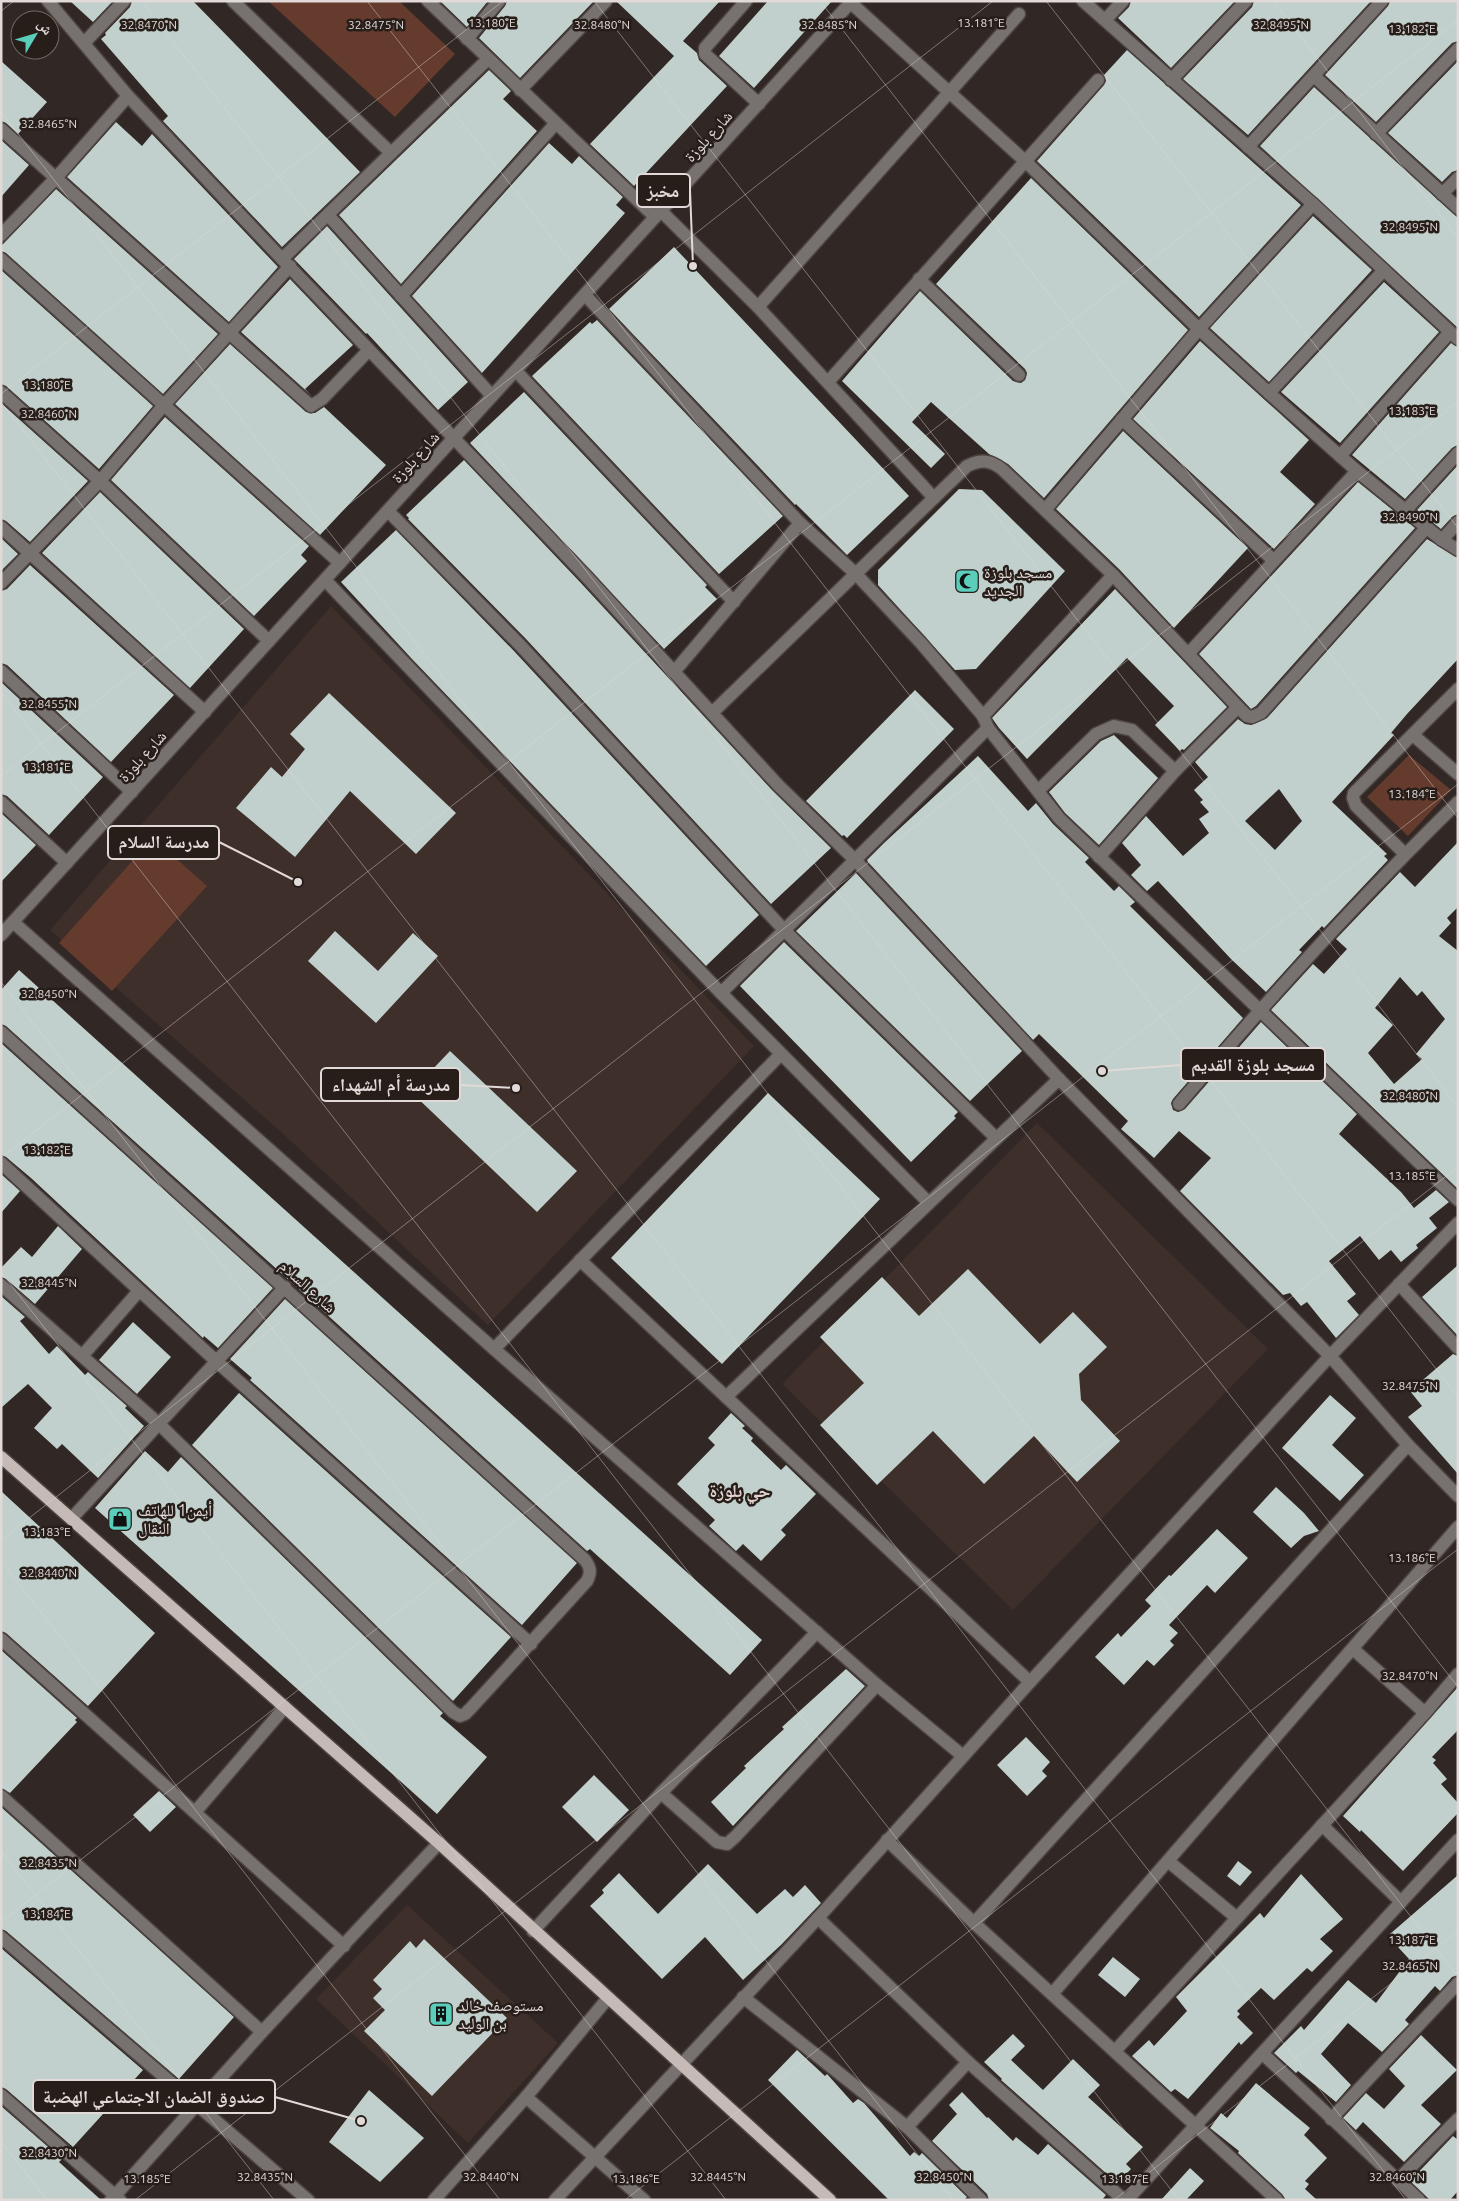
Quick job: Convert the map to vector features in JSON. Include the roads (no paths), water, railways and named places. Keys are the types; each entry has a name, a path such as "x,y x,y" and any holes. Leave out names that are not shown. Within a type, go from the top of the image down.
{"main road":[{"path":"1,1457 439,1843 533,1931 830,2200"}],"street":[{"path":"48,1 128,96 453,439 586,576 778,785 856,861 1059,1079 1330,1356 1408,1445 1458,1496"},
{"path":"84,43 124,1"},
{"path":"233,1 391,153"},
{"path":"428,1 520,90 758,307 934,498"},
{"path":"467,39 499,1"},
{"path":"520,90 606,1"},
{"path":"746,1 712,38 705,48 705,54 759,104"},
{"path":"1083,1 1313,204 1454,336 1340,456"},
{"path":"1104,20 1123,1"},
{"path":"1171,80 1246,1"},
{"path":"1248,147 1382,1"},
{"path":"851,2 948,93 1025,161 1199,329 1269,393 1357,471 1442,540 1458,550"},
{"name":"شارع بلوزة","path":"1,935 851,2"},
{"path":"758,307 1019,14"},
{"path":"1376,134 1458,49"},
{"path":"1,583 100,481 164,405 229,333 328,215 488,59"},
{"path":"1314,76 1458,208"},
{"path":"828,382 1098,80"},
{"path":"1,235 56,178 128,96"},
{"path":"401,296 556,123"},
{"path":"1,129 311,406 322,399 369,350"},
{"path":"1442,194 1458,178"},
{"path":"1045,510 1199,329 1313,204"},
{"path":"328,215 492,396"},
{"path":"1,259 340,563"},
{"path":"1269,393 1384,270"},
{"path":"919,279 1019,375"},
{"path":"585,294 800,523 856,574 921,643 986,722 1059,818 1458,1200"},
{"path":"516,371 734,602"},
{"path":"1,392 100,481 269,641"},
{"path":"1122,419 1273,560"},
{"path":"1406,511 1458,453"},
{"path":"712,713 967,466 976,462 984,460 996,464 1003,470 1113,575 1238,707 1247,716 1252,717 1261,713 1427,528"},
{"path":"1188,654 1357,471"},
{"path":"388,511 520,645 785,931 996,1138"},
{"path":"1442,540 1458,522"},
{"path":"674,672 800,523"},
{"path":"1,527 205,712"},
{"path":"721,993 856,861 986,722 1113,575"},
{"path":"325,580 780,1055 929,1204"},
{"path":"1,671 132,792"},
{"path":"1405,854 1356,806 1353,798 1354,793 1458,690"},
{"path":"1100,857 1175,771 1238,707"},
{"path":"1039,790 1096,734 1114,726 1132,730 1175,771"},
{"path":"1413,735 1458,774"},
{"path":"1,802 67,863"},
{"path":"1179,1104 1260,1010 1405,854 1458,802"},
{"path":"13,922 494,1349 877,1685 963,1756"},
{"name":"شارع السلام","path":"1,1032 586,1560 590,1566 590,1574 587,1581 531,1644"},
{"path":"494,1349 780,1055"},
{"path":"726,1397 1059,1079"},
{"path":"1,1163 215,1360 531,1644 465,1714 460,1716 453,1712 158,1424 1,1286"},
{"path":"555,2200 818,1918 1030,1682 1330,1356 1458,1223"},
{"path":"580,1260 1030,1682"},
{"path":"1399,1284 1458,1348"},
{"path":"72,1518 215,1360 285,1287"},
{"path":"82,1356 139,1291"},
{"path":"974,1923 1408,1445"},
{"path":"1052,1994 1458,1527"},
{"path":"533,1931 661,1793 817,1632"},
{"path":"1,1639 196,1811 344,1946"},
{"path":"1353,1649 1425,1713"},
{"path":"1115,2051 1425,1713 1458,1674"},
{"path":"661,1793 713,1838 727,1844 877,1685"},
{"path":"196,1811 285,1707"},
{"path":"1,1796 262,2032"},
{"path":"1322,1825 1401,1902"},
{"path":"887,1840 974,1923 1277,2200"},
{"path":"818,1918 968,2062 1126,2200 1263,2054 1458,1840"},
{"path":"1,2096 115,2198 197,2103 439,1843"},
{"path":"1168,1861 1237,1918"},
{"path":"1,1936 308,2200"},
{"path":"1331,2119 1458,1983"},
{"path":"743,1997 907,2127 981,2200"},
{"path":"434,2200 526,2098 608,1998"},
{"path":"1263,2054 1419,2200"},
{"path":"907,2127 968,2062"},
{"path":"526,2098 644,2200"},
{"path":"1398,2180 1458,2119"}],"place":[{"name":"مخبز","path":"693,266"},
{"name":"مسجد بلوزة الجديد","path":"967,581"},
{"name":"مدرسة السلام","path":"298,882"},
{"name":"مسجد بلوزة القديم","path":"1102,1071"},
{"name":"مدرسة أم الشهداء","path":"516,1088"},
{"name":"أيمن1 للهاتف النقال","path":"120,1519"},
{"name":"مستوصف خالد بن الوليد","path":"441,2014"},
{"name":"صندوق الضمان الاجتماعي الهضبة","path":"361,2121"}],"district":[{"name":"حي بلوزة","path":"740,1491"}]}
